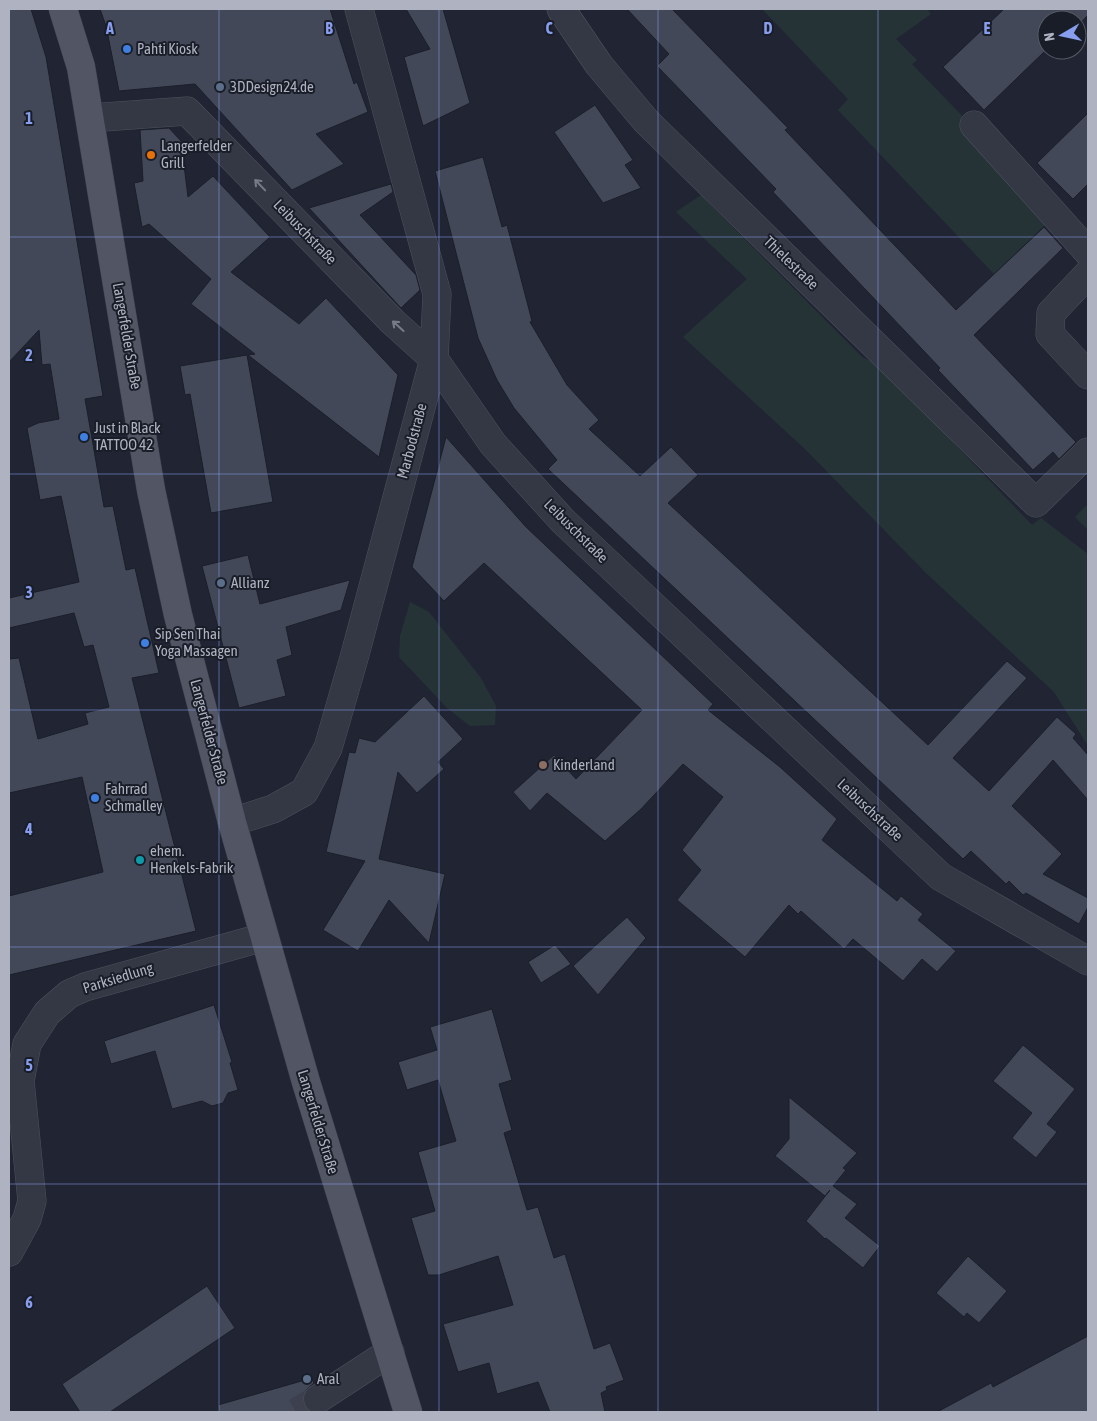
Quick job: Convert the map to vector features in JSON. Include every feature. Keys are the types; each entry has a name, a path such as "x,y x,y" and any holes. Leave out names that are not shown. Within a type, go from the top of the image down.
{"main road":[{"name":"Langerfelder Straße","path":"63,9 81,67 158,527 178,615 264,937 326,1151 408,1412"}],"street":[{"name":"Marbodstraße","path":"232,822 273,809 304,792 328,748 434,359 437,294 360,9"},
{"name":"Thielestraße","path":"561,9 599,65 646,121 1036,504 1088,452"},
{"name":"Leibuschstraße","path":"90,118 186,110 393,322 434,359 493,444 563,521 941,876 1088,960"},
{"path":"974,125 1088,252"},
{"path":"1088,274 1051,313 1050,334 1088,375"},
{"name":"Parksiedlung","path":"9,1252 28,1219 32,1201 20,1081 27,1044 47,1013 69,994 85,986 264,937"},
{"path":"328,1400 390,1352"}],"shaded area":[{"path":"762,9 927,9 931,14 896,39 917,60 912,64 970,124 962,132 1021,194 1046,224 994,274 838,110 848,99"},
{"path":"701,195 862,357 879,365 1032,525 1041,518 1088,554 1088,746 1054,692 926,573 805,449 683,337 747,279 676,212"},
{"path":"1088,504 1088,530 1075,517"},
{"path":"410,602 429,612 481,678 496,706 495,725 470,726 447,708 399,657 400,636"}],"building":[{"path":"9,9 31,9 46,57 103,396 85,399 104,507 113,506 126,570 135,568 159,673 132,678 196,931 9,975 9,896 103,872 82,777 9,793 9,659 19,658 38,739 88,724 85,713 109,707 93,645 84,647 74,613 9,628 9,598 79,582 61,496 40,500 27,428 38,423 59,419 50,364 42,365 39,330 9,362"},
{"path":"100,9 330,9 354,84 357,82 368,112 316,134 344,164 292,190 195,84 119,91 106,26"},
{"path":"406,9 443,9 470,103 423,126 404,57 430,49"},
{"path":"627,9 672,9 788,128 785,130 956,310 1044,227 1063,248 974,335 1076,442 1059,459 1053,452 1033,470 938,370 940,368 773,192 776,189 657,66 669,54"},
{"path":"1004,9 1088,9 1087,16 1087,10 1037,10 1037,59 984,110 943,67"},
{"path":"595,105 633,160 625,165 641,188 603,203 554,132"},
{"path":"1088,113 1088,184 1073,199 1037,163"},
{"path":"169,128 181,141 188,197 213,176 270,237 231,272 299,324 326,298 398,375 379,457 248,355 255,354 191,304 211,279 149,224 142,227 134,183 143,181 140,130"},
{"path":"483,157 502,227 507,225 532,321 530,322 567,385 599,420 589,429 640,476 671,447 698,475 668,503 928,745 1007,661 1027,678 953,758 989,791 1057,717 1076,734 1073,738 1088,755 1088,800 1053,760 1012,806 1062,854 1043,874 1088,898 1088,907 1079,924 1026,893 1023,895 1009,881 1006,884 971,851 963,859 548,469 557,460 514,408 497,380 478,338 435,171"},
{"path":"391,184 393,192 360,215 416,275 420,290 401,308 309,208"},
{"path":"247,355 273,502 211,513 190,394 185,395 180,366"},
{"path":"446,437 526,527 713,704 708,710 780,767 837,819 822,840 897,901 901,896 923,914 918,920 956,951 937,972 922,959 903,981 853,939 844,949 801,911 798,914 789,905 745,957 677,900 701,870 682,850 723,797 683,764 641,809 605,841 547,793 530,811 513,792 554,755 576,779 642,710 484,563 444,601 412,567"},
{"path":"248,555 260,604 350,580 341,610 286,627 292,655 277,660 286,696 239,708 202,566"},
{"path":"424,696 463,739 438,762 444,769 417,793 398,772 379,859 445,874 429,943 389,900 358,951 323,930 365,861 326,852 349,752 355,753 359,738 375,742"},
{"path":"627,917 646,938 598,995 573,966"},
{"path":"555,945 571,964 541,983 528,962"},
{"path":"214,1005 232,1062 230,1063 238,1090 228,1093 223,1103 212,1106 202,1101 172,1109 155,1051 111,1064 104,1041"},
{"path":"492,1009 512,1080 499,1084 512,1130 504,1133 527,1210 538,1207 554,1258 565,1254 594,1349 610,1343 624,1380 606,1387 607,1390 601,1393 605,1412 550,1412 538,1382 497,1394 489,1363 458,1372 443,1324 513,1305 498,1256 439,1275 428,1275 411,1218 435,1211 418,1152 456,1141 438,1080 407,1090 398,1062 437,1050 430,1027"},
{"path":"1023,1045 1075,1089 1047,1124 1057,1132 1036,1158 1012,1138 1032,1113 993,1081"},
{"path":"789,1097 857,1153 843,1168 846,1170 833,1186 857,1204 845,1218 880,1246 863,1268 825,1239 806,1221 830,1190 825,1196 775,1156 789,1139"},
{"path":"968,1256 1007,1291 979,1323 967,1313 964,1317 936,1293"},
{"path":"207,1286 235,1328 110,1412 80,1412 62,1384"},
{"path":"1088,1336 1088,1412 937,1412 991,1383 993,1387"},
{"path":"312,1378 314,1383 304,1392 302,1399 305,1407 310,1412 219,1412 218,1405"}],"tunnel":[{"path":"296,1412 318,1399"}],"place":[{"name":"Pahti Kiosk","path":"127,49"},
{"name":"3DDesign24.de","path":"220,87"},
{"name":"Langerfelder Grill","path":"151,155"},
{"name":"Just in Black TATTOO 42","path":"84,437"},
{"name":"Allianz","path":"221,583"},
{"name":"Sip Sen Thai Yoga Massagen","path":"145,643"},
{"name":"Kinderland","path":"543,765"},
{"name":"Fahrrad Schmalley","path":"95,798"},
{"name":"ehem. Henkels-Fabrik","path":"140,860"},
{"name":"Aral","path":"307,1379"}]}
